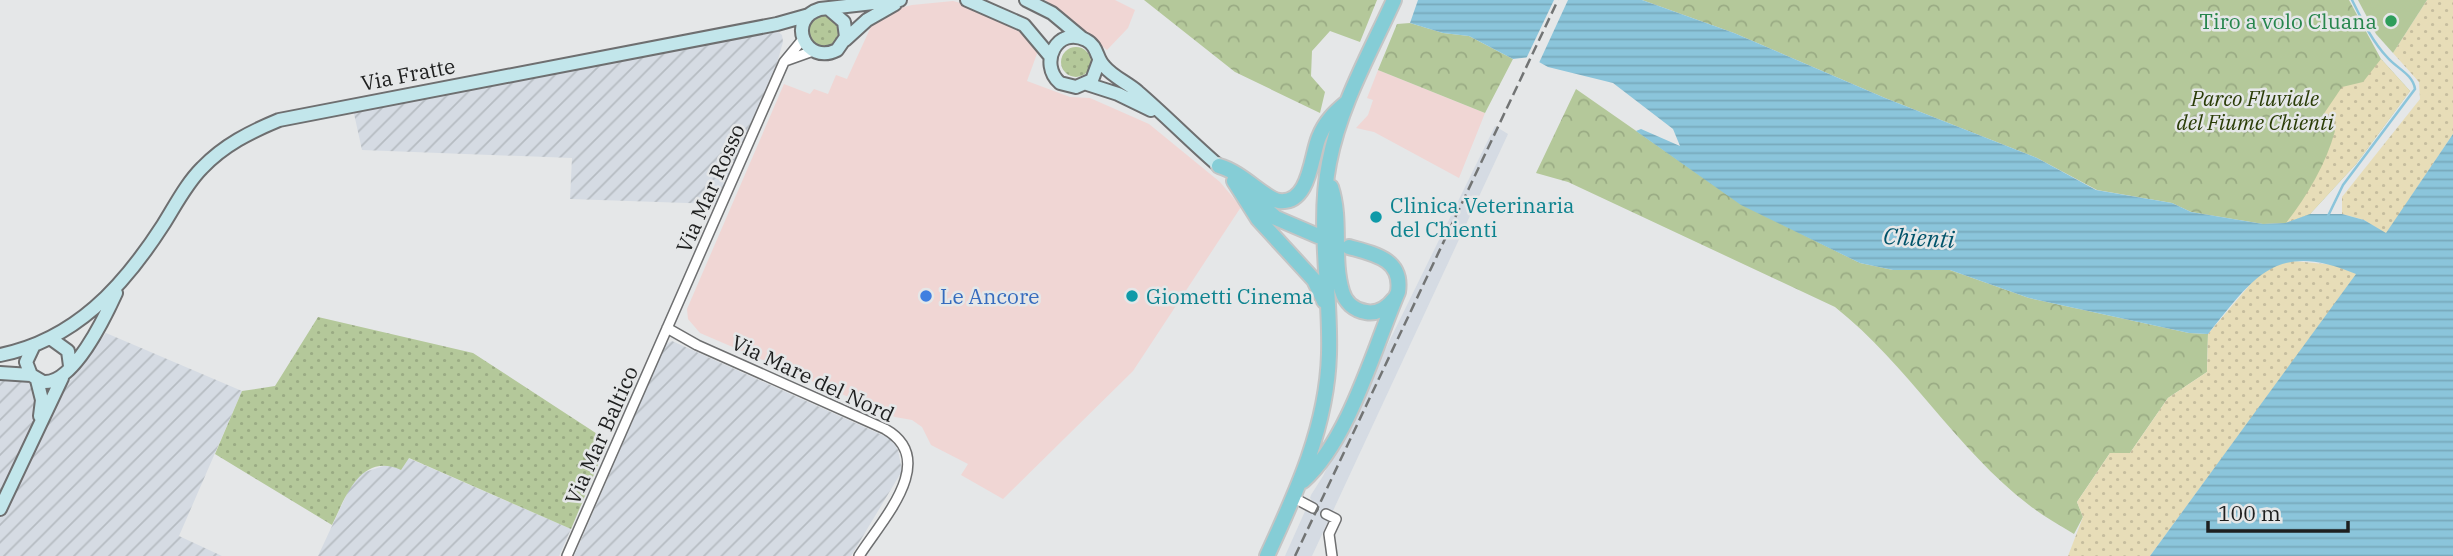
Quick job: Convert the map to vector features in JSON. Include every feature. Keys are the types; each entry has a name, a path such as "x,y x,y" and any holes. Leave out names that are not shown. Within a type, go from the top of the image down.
{"main road":[{"name":"Via Fratte","path":"0,509 62,378 92,340 119,286 200,169 229,144 279,120 776,24 819,8 902,0"},
{"name":"Via Fratte","path":"813,51 830,53 881,10 902,0"},
{"path":"967,0 1024,25 1050,56"},
{"path":"1026,0 1052,13 1095,47 1100,61 1276,218 1318,236"},
{"path":"1267,556 1300,484 1324,400 1329,362 1327,175 1349,97 1394,0"},
{"path":"803,38 802,26 819,8 845,22 845,40"},
{"path":"776,24 790,28 803,38 813,51"},
{"path":"1082,38 1062,40 1050,56 1050,70 1060,83 1072,87 1087,84 1118,94 1161,115"},
{"path":"1087,84 1097,73 1100,61"},
{"path":"1219,166 1239,173 1272,198 1281,201 1291,199 1305,182 1325,124 1349,97"},
{"path":"1327,175 1337,212 1341,285 1346,300 1359,310 1373,312 1385,308 1395,298"},
{"path":"1234,181 1258,219 1314,280 1328,312"},
{"path":"1300,484 1319,465 1354,401 1395,298 1399,280 1393,265 1379,256 1349,247"},
{"name":"Via Fratte","path":"0,355 50,338 91,312 119,286"},
{"path":"50,338 68,351 70,366"},
{"path":"34,345 26,362 42,400 40,423"},
{"path":"0,373 34,377 50,383 62,378"}],"street":[{"name":"Via Mar Rosso","path":"667,328 784,62 803,38"},
{"path":"784,62 799,54 813,51"},
{"name":"Via Mar Baltico","path":"567,556 667,328"},
{"name":"Via Mare del Nord","path":"667,328 697,345 885,429 897,437 908,455 906,482 859,556"},
{"path":"1294,498 1313,508"},
{"path":"1326,514 1336,519 1329,534 1332,556"}],"shaded area":[{"path":"1045,0 1115,0 1135,10 1128,28 1107,50"},
{"path":"953,1 976,7 1025,35 1038,51 1027,81 1070,97 1090,98 1149,124 1220,182 1241,207 1133,371 1003,499 961,475 968,464 931,445 922,427 912,420 895,417 700,333 688,319 687,309 784,84 810,94 814,89 828,94 836,75 847,79 874,20 888,11 912,5"},
{"path":"775,29 782,35 783,42 777,63 716,204 570,199 572,158 362,150 353,109"},
{"path":"1378,70 1485,113 1459,178 1374,132 1356,128 1368,115 1373,100 1367,98"},
{"path":"1495,126 1508,134 1312,556 1285,556 1306,509 1312,510 1315,504 1310,498 1311,495 1323,476"},
{"path":"106,333 242,391 179,536 222,556 0,556 0,380 28,382 36,391 61,392"},
{"path":"672,341 891,439 898,450 902,471 851,556 574,556 666,344"},
{"path":"408,458 571,529 559,556 318,556 351,485 362,473"}],"green space":[{"path":"1144,0 1377,0 1360,42 1330,31 1312,51 1311,76 1325,92 1320,113 1235,72"},
{"name":"Parco Fluviale del Fiume Chienti","path":"1642,0 2349,0 2381,59 2410,91 2356,164 2310,214 2286,223 2263,224 2191,212 2172,203 2097,190 2037,158 1885,98 1734,33"},
{"name":"Tiro a volo Cluana","path":"2358,0 2427,0 2393,53 2376,34"},
{"path":"824,15 835,20 840,31 835,42 824,47 813,42 808,31 813,20"},
{"path":"1410,23 1443,33 1469,36 1513,59 1485,113 1378,70 1397,24"},
{"path":"1076,47 1086,52 1091,62 1086,72 1076,77 1066,72 1061,62 1066,52"},
{"path":"1576,89 1741,204 1860,263 1893,270 1950,270 2029,298 2189,333 2208,334 2207,372 2168,398 2130,453 2110,453 2077,502 2083,517 2074,534 2034,509 2003,483 1978,459 1886,355 1835,307 1568,182 1536,173"},
{"path":"318,317 473,353 608,441 571,529 409,458 401,470 387,466 375,467 365,472 349,490 332,525 215,454 242,391 275,386"}],"sand":[{"path":"2427,0 2453,0 2453,134 2386,234 2364,220 2342,214 2342,197 2420,99 2419,82 2393,53"},
{"path":"2381,59 2410,91 2356,164 2310,214 2286,223 2315,179 2331,143 2335,131 2323,115 2342,87 2363,82"},
{"path":"2293,261 2335,265 2357,274 2150,556 2068,556 2083,517 2077,502 2110,453 2130,453 2168,398 2207,372 2208,334 2259,274 2277,264"}],"water":[{"name":"Chienti","path":"1418,0 1642,0 1734,33 1885,98 2037,158 2096,190 2172,203 2191,212 2263,224 2285,223 2310,214 2342,214 2364,220 2386,233 2453,134 2453,556 2150,556 2356,274 2329,264 2306,261 2286,263 2269,270 2254,281 2208,334 2189,333 2029,298 1950,270 1893,270 1860,263 1741,205 1636,131 1641,129 1680,146 1673,129 1613,83 1548,67 1530,57 1513,59 1469,36 1443,33 1410,23"}],"pier":[{"path":"1554,0 1568,0 1538,65 1525,61"}],"waterway":[{"path":"2328,216 2343,185 2415,89 2408,75 2391,61 2377,44 2352,0"}],"railway":[{"path":"1295,556 1558,0"}],"place":[{"name":"Tiro a volo Cluana","path":"2391,21"},
{"name":"Clinica Veterinaria del Chienti","path":"1376,217"},
{"name":"Le Ancore","path":"926,296"},
{"name":"Giometti Cinema","path":"1132,296"}]}
